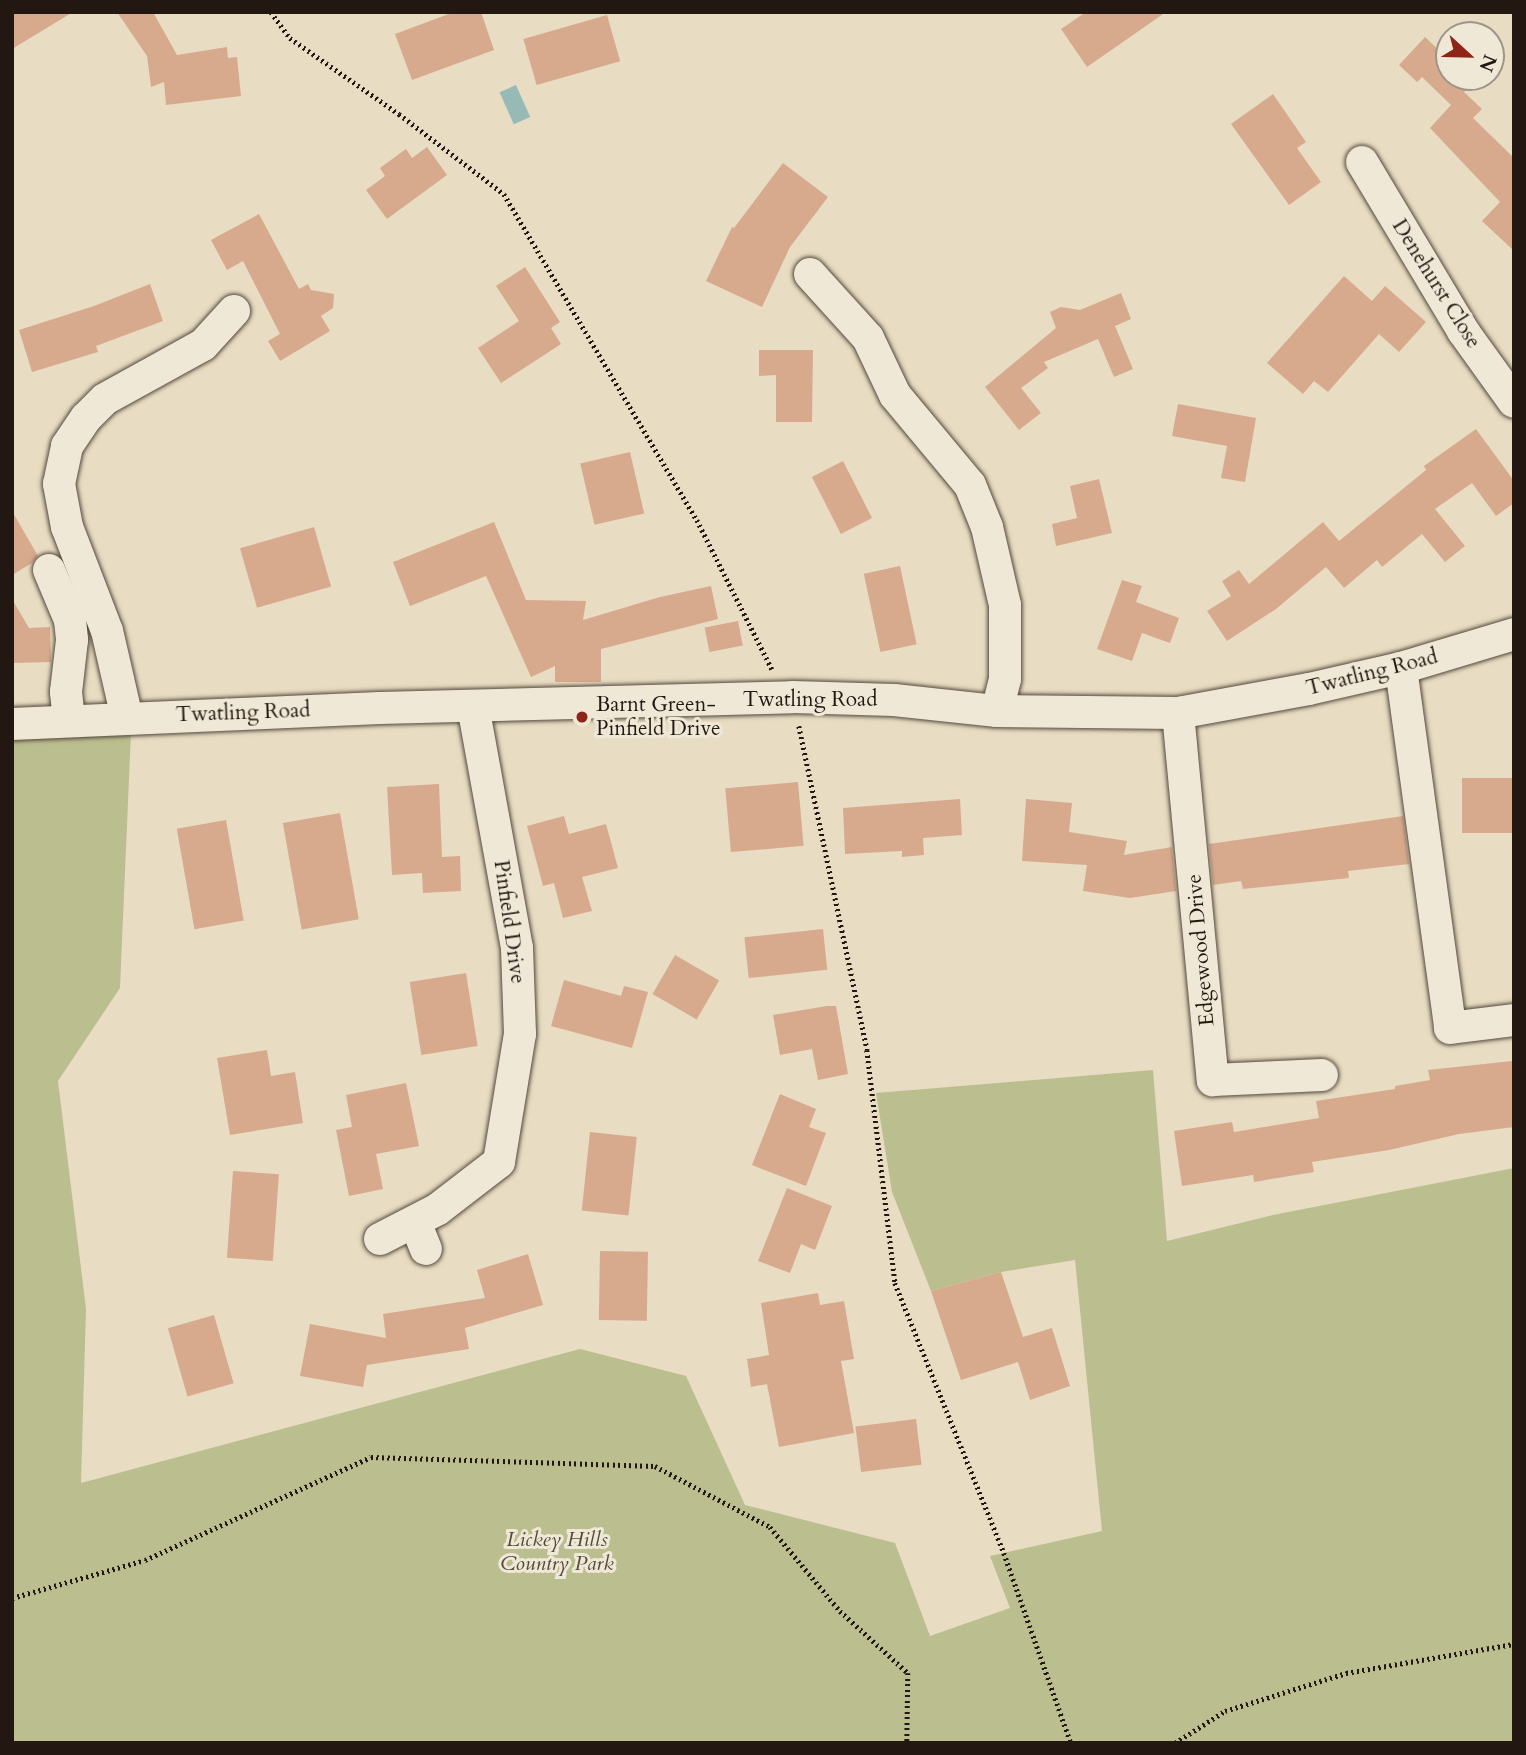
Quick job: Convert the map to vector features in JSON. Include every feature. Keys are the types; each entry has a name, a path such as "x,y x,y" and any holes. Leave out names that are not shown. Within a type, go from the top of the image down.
{"street":[{"name":"Denehurst Close","path":"1362,162 1463,331 1514,402"},
{"path":"810,274 868,338 895,395 970,485 987,527 1005,605 1005,679 997,711"},
{"path":"127,718 107,631 66,527 59,484 67,446 86,418 105,399 204,345 234,311"},
{"path":"49,570 70,620 72,640 66,692 69,721"},
{"name":"Twatling Road","path":"12,724 790,697 894,700 997,711 1178,713 1309,690 1401,668 1514,634"},
{"path":"1401,668 1450,1028 1514,1020"},
{"name":"Pinfield Drive","path":"380,1239 421,1236 438,1209 499,1162 520,1034 517,948 473,706"},
{"name":"Edgewood Drive","path":"1178,713 1213,1080 1322,1075"}],"path":[{"path":"271,12 290,38 399,114 504,194 697,520 790,697 867,1050 895,1283 1004,1553 1071,1743"},
{"path":"12,1598 145,1560 371,1457 655,1466 770,1527 840,1611 908,1673 907,1743"},
{"path":"1175,1743 1225,1711 1346,1673 1514,1644"}],"green space":[{"name":"Lickey Hills Country Park","path":"131,732 120,988 58,1081 86,1309 81,1483 580,1349 686,1376 745,1505 895,1543 930,1636 1010,1608 990,1556 1102,1531 1075,1260 1001,1272 931,1291 892,1192 876,1093 1153,1070 1167,1241 1273,1215 1514,1168 1514,1743 12,1743 12,738"}],"water":[{"path":"516,85 530,117 514,124 500,92"}],"building":[{"path":"12,12 73,12 12,49"},
{"path":"117,12 153,12 177,55 227,47 228,58 237,57 241,96 166,105 164,82 151,87 147,56"},
{"path":"454,12 481,12 494,50 412,80 395,34"},
{"path":"1086,12 1166,12 1087,67 1061,29"},
{"path":"607,15 620,61 537,85 523,39"},
{"path":"1425,37 1435,47 1435,90 1422,77 1417,82 1399,65"},
{"path":"1436,91 1465,91 1482,109 1473,118 1514,158 1514,251 1482,221 1500,202 1430,128 1451,105"},
{"path":"1273,94 1306,142 1297,148 1321,182 1289,205 1231,124"},
{"path":"427,147 447,175 387,219 366,190 385,176 380,168 406,149 412,158"},
{"path":"783,163 828,197 790,247 762,307 706,281 732,227 734,228"},
{"path":"259,214 299,289 308,284 311,290 334,294 333,308 321,316 330,331 280,361 268,341 280,334 243,261 227,270 211,240"},
{"path":"525,267 560,322 551,328 561,344 501,383 478,348 519,321 496,286"},
{"path":"1344,276 1372,301 1385,286 1426,322 1399,352 1379,334 1328,392 1314,381 1303,394 1267,363"},
{"path":"150,284 163,321 96,346 98,352 32,372 19,330 94,306"},
{"path":"1121,293 1131,319 1115,326 1133,369 1114,377 1098,339 1044,362 1048,368 1021,388 1041,413 1019,430 985,387 1056,328 1050,312 1061,307 1080,310"},
{"path":"759,350 813,350 812,422 776,422 776,375 759,376"},
{"path":"1178,404 1256,418 1245,482 1221,478 1227,446 1172,436"},
{"path":"1476,429 1514,481 1514,503 1496,516 1472,483 1435,509 1465,546 1445,562 1422,534 1382,567 1377,560 1344,588 1326,567 1276,609 1227,641 1207,611 1231,596 1222,581 1239,570 1249,584 1323,522 1339,541 1426,470 1424,466"},
{"path":"630,452 644,513 594,525 580,463"},
{"path":"843,461 872,518 841,534 812,477"},
{"path":"1099,479 1112,533 1056,546 1052,524 1077,518 1070,486"},
{"path":"12,511 38,556 32,563 12,575"},
{"path":"494,522 526,600 586,601 583,620 660,597 711,586 718,619 601,649 601,682 555,682 555,666 531,677 486,576 410,606 393,562"},
{"path":"314,527 331,587 257,608 240,548"},
{"path":"900,566 917,644 880,652 864,574"},
{"path":"1122,580 1142,586 1136,602 1179,618 1170,643 1142,633 1132,661 1097,649"},
{"path":"12,599 29,628 50,627 51,662 12,663"},
{"path":"738,621 743,646 709,652 705,627"},
{"path":"1462,778 1514,778 1514,833 1462,833"},
{"path":"798,782 804,846 731,852 725,788"},
{"path":"439,784 442,857 460,856 461,891 423,893 422,873 392,875 387,787"},
{"path":"960,799 962,835 923,838 924,855 902,857 902,851 845,854 843,808"},
{"path":"1026,799 1072,803 1069,832 1127,841 1124,855 1172,847 1176,891 1130,898 1083,891 1087,865 1022,861"},
{"path":"340,813 359,919 302,929 283,823"},
{"path":"564,816 569,834 606,824 618,868 582,877 592,911 563,918 554,883 543,886 527,826"},
{"path":"1403,816 1409,864 1348,871 1349,878 1243,889 1241,881 1213,885 1209,844"},
{"path":"226,820 244,920 194,929 177,829"},
{"path":"823,929 827,970 749,978 744,937"},
{"path":"675,955 719,980 697,1019 652,994"},
{"path":"466,973 478,1046 421,1055 410,982"},
{"path":"564,980 621,996 624,986 648,992 632,1048 551,1026"},
{"path":"836,1006 848,1074 818,1080 812,1049 780,1055 773,1015"},
{"path":"267,1050 271,1076 295,1072 303,1123 230,1135 217,1058"},
{"path":"1512,1061 1514,1127 1459,1134 1389,1150 1312,1162 1314,1172 1254,1182 1253,1175 1182,1186 1174,1131 1232,1122 1234,1132 1319,1118 1316,1101 1395,1089 1395,1086 1430,1080 1428,1070"},
{"path":"406,1083 419,1146 376,1154 383,1189 349,1196 336,1130 352,1127 346,1095"},
{"path":"780,1094 816,1109 809,1127 826,1133 806,1186 752,1165"},
{"path":"590,1132 637,1137 628,1215 582,1211"},
{"path":"233,1171 279,1174 273,1261 227,1258"},
{"path":"787,1188 832,1206 815,1250 801,1244 790,1273 758,1261"},
{"path":"600,1251 648,1252 647,1321 599,1320"},
{"path":"528,1254 543,1305 465,1328 469,1349 367,1365 363,1387 300,1376 310,1324 386,1338 383,1314 485,1298 477,1270"},
{"path":"1001,1272 1023,1337 1052,1328 1070,1386 1030,1400 1018,1362 961,1380 931,1291"},
{"path":"818,1293 820,1305 844,1301 854,1359 841,1361 854,1433 779,1447 767,1384 751,1387 747,1359 769,1355 761,1303"},
{"path":"214,1315 234,1383 187,1396 168,1328"},
{"path":"916,1419 922,1465 861,1472 855,1426"}],"place":[{"name":"Barnt Green- Pinfield Drive","path":"582,717"}]}
